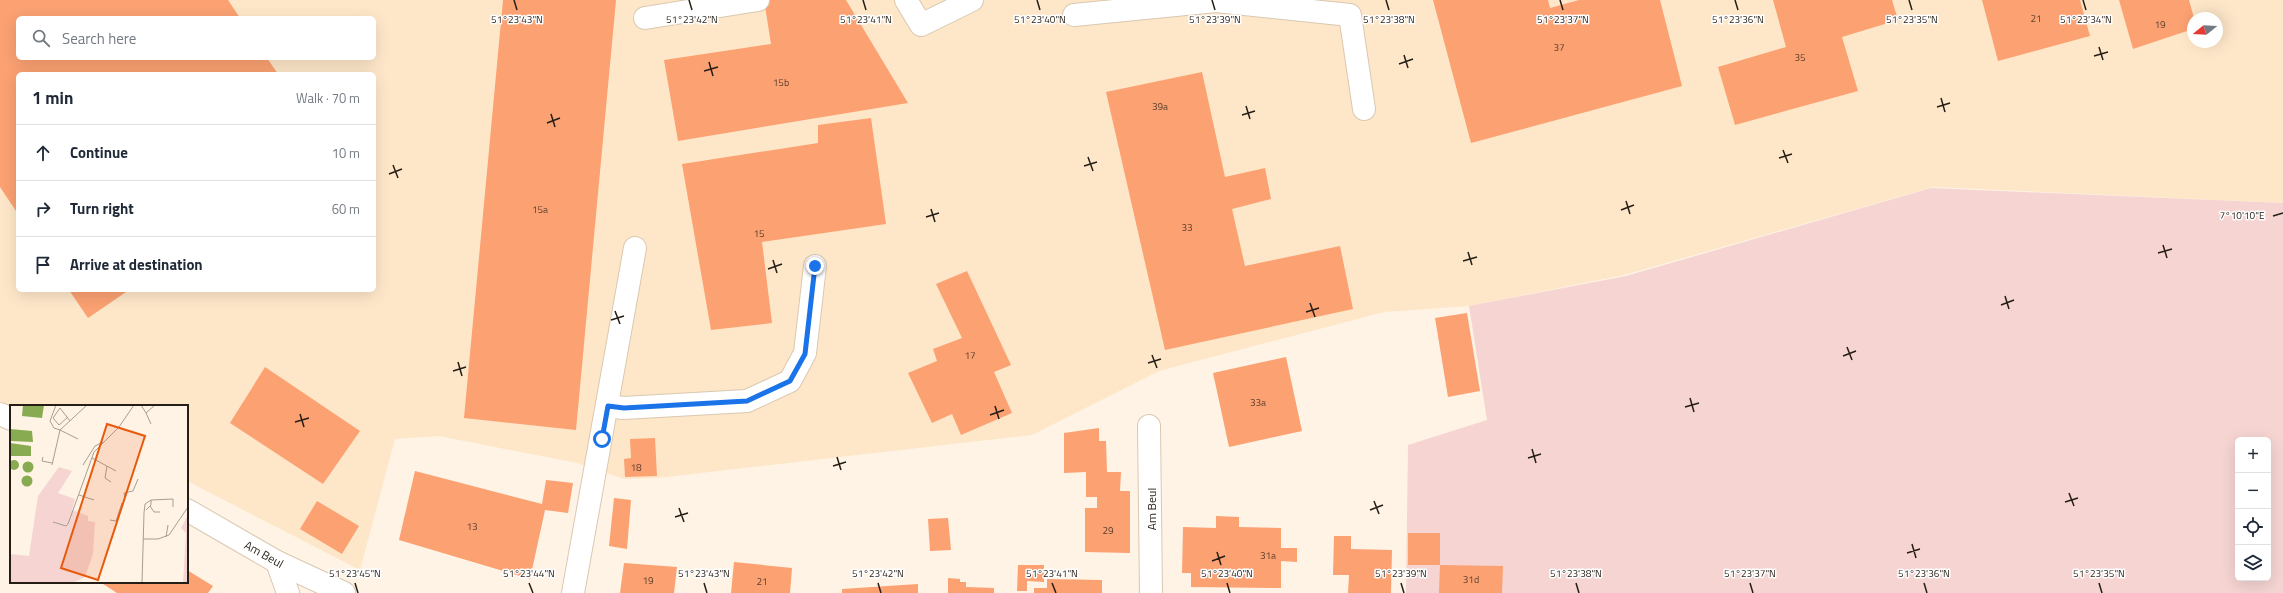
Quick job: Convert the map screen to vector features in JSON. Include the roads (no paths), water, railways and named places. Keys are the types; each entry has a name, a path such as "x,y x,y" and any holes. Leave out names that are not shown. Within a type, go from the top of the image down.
{"street":[{"path":"646,18 758,0"},
{"path":"906,0 921,25 972,0"},
{"path":"1074,15 1216,0 1350,14 1364,109"},
{"path":"573,593 608,406 635,248"},
{"path":"608,406 624,408 747,401 790,381 805,354 815,266"},
{"path":"0,414 10,419"},
{"name":"Am Beul","path":"1149,426 1151,593"},
{"name":"Am Beul","path":"188,511 277,562 344,593"},
{"path":"277,562 288,593"}]}
